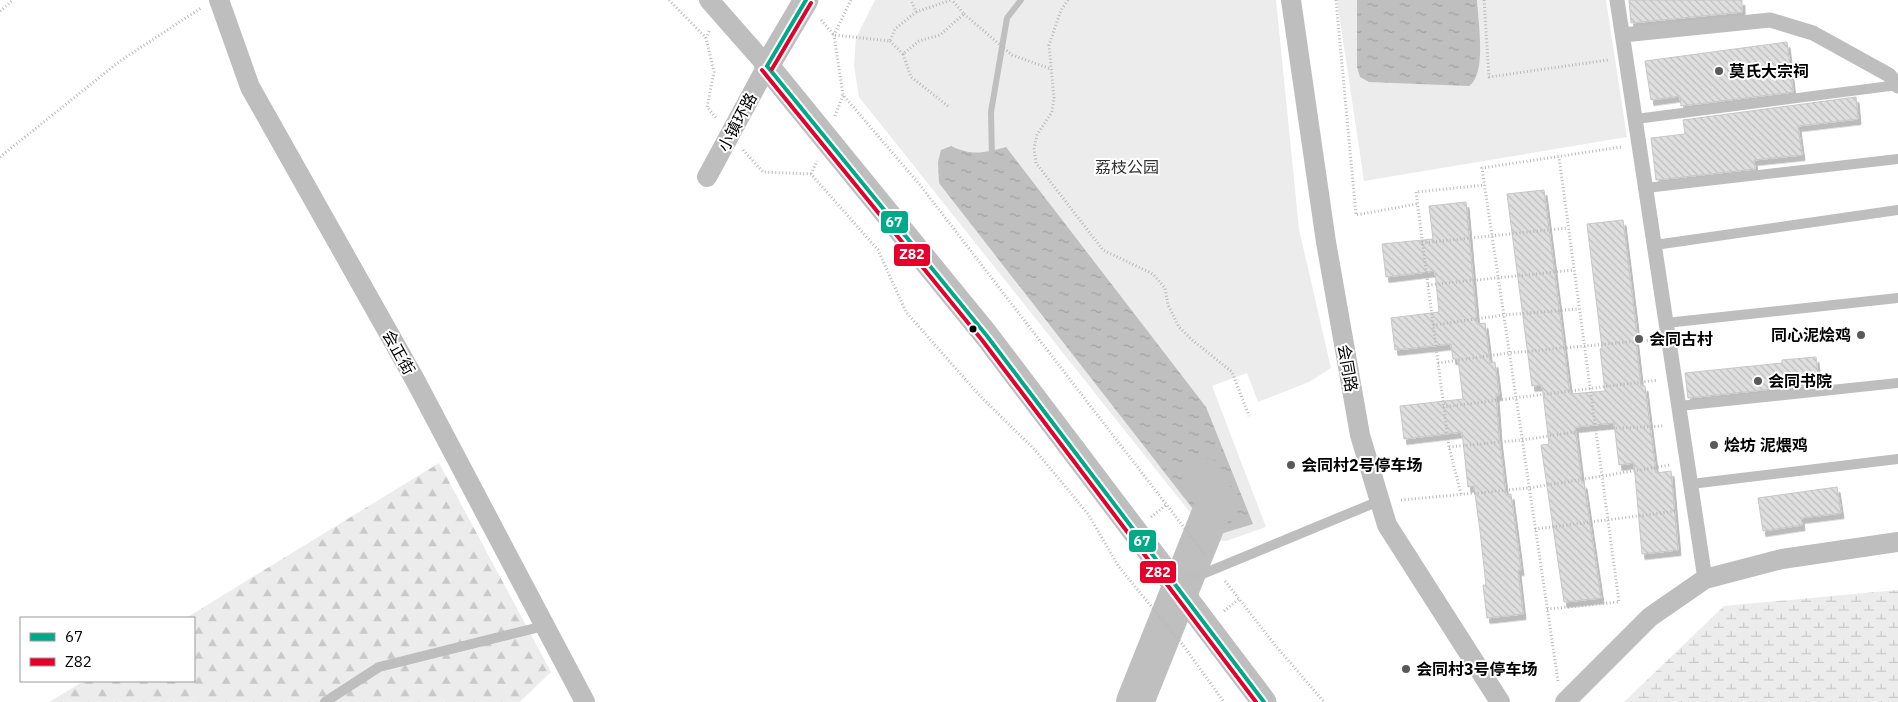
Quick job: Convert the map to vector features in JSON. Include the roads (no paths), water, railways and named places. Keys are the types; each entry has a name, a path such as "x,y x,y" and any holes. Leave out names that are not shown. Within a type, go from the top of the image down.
{"street":[{"path":"767,66 806,0"},
{"name":"会同路","path":"1290,0 1326,242 1360,435 1376,503 1387,525 1500,702"},
{"path":"1617,0 1705,579"},
{"name":"会正街","path":"213,3 250,87 414,378 585,702"},
{"path":"714,6 767,66 987,336 1264,702"},
{"path":"1623,35 1770,20 1813,34 1889,74 1898,85"},
{"name":"小镇环路","path":"707,177 767,66"},
{"path":"1565,702 1650,617 1705,579 1782,559 1898,542"}],"lane":[{"path":"1636,119 1898,85"},
{"path":"1646,188 1898,159"},
{"path":"1655,245 1898,210"},
{"path":"1666,323 1898,298"},
{"path":"1679,406 1898,383"},
{"path":"1691,484 1898,459"},
{"path":"1175,585 1376,503"},
{"path":"325,702 379,667 544,626"}],"water":[{"path":"1357,0 1477,0 1480,59 1475,80 1469,86 1369,82 1360,77 1357,67"},
{"path":"951,146 978,153 1006,147 1206,407 1253,524 1214,536 939,183 938,162 941,150"}],"waterway":[{"path":"992,159 991,112 1007,18 1021,0"},
{"path":"1135,702 1216,500 1204,477"}],"place":[{"name":"莫氏大宗祠","path":"1719,71"},
{"name":"同心泥烩鸡","path":"1861,335"},
{"name":"会同古村","path":"1639,339"},
{"name":"会同书院","path":"1758,381"},
{"name":"烩坊 泥煨鸡","path":"1714,445"},
{"name":"会同村2号停车场","path":"1291,465"},
{"name":"会同村3号停车场","path":"1406,669"}],"park label":[{"name":"荔枝公园","path":"1127,167"}]}
